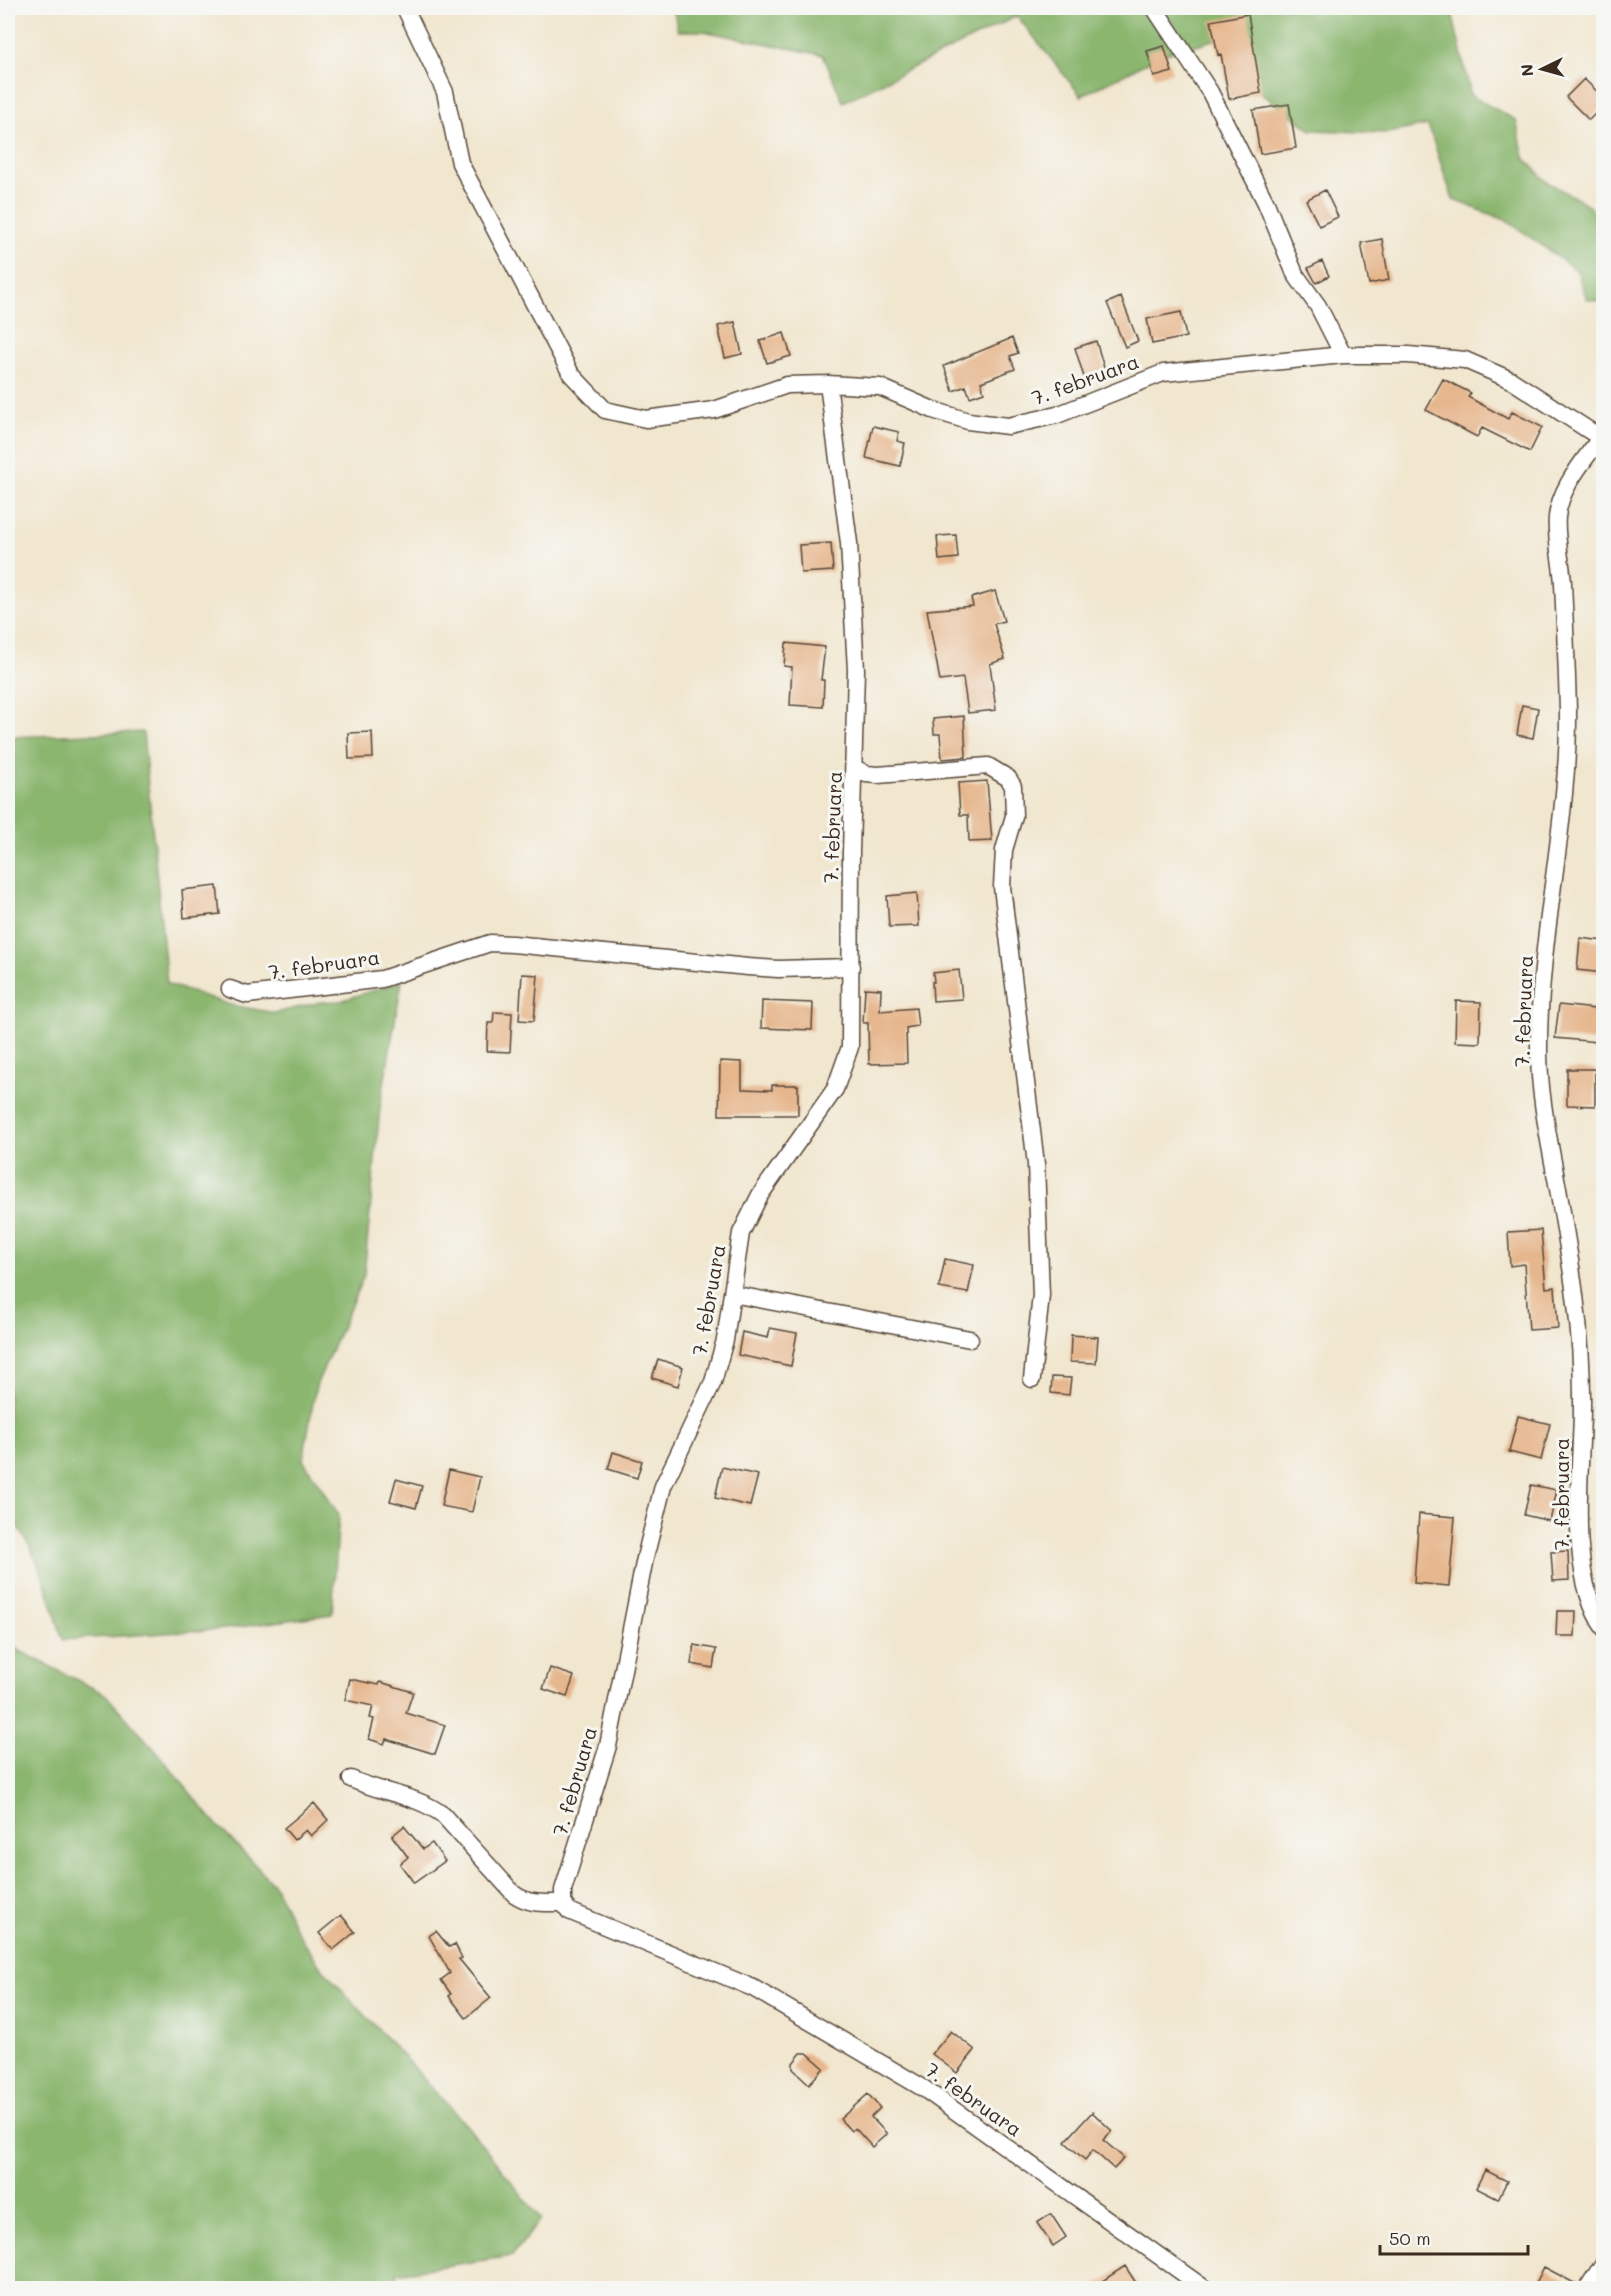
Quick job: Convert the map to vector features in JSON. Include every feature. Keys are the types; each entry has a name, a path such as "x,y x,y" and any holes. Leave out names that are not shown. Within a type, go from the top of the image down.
{"street":[{"path":"405,8 445,92 460,163 571,374 604,410 646,419 714,410 787,385 828,384"},
{"path":"1155,9 1210,92 1266,202 1295,274 1318,306 1343,355"},
{"name":"7. februara","path":"1204,2289 922,2088 753,1988 569,1911 563,1903 563,1890 608,1746 645,1558 663,1486 713,1382 725,1340 741,1233 750,1212 834,1089 850,1047 851,852 856,670 849,543 828,384 880,387 942,413 968,421 1008,426 1057,415 1163,373 1343,355 1408,355 1465,360 1511,380 1602,439 1564,492 1557,517 1563,581 1568,714 1565,772 1542,986 1539,1052 1543,1100 1572,1265 1580,1334 1582,1405 1579,1543 1593,1610 1604,1628"},
{"path":"855,768 866,774 878,775 988,766 1008,778 1013,786 1014,816 1004,850 1002,887 1036,1164 1041,1295 1032,1379"},
{"name":"7. februara","path":"230,989 247,995 382,979 490,943 748,968 850,966"},
{"path":"732,1294 970,1339"},
{"path":"351,1779 369,1787 430,1805 443,1815 521,1899 531,1903 563,1903"},
{"path":"1591,2289 1604,2268"}],"green space":[{"path":"673,8 1451,8 1471,96 1516,120 1524,157 1547,182 1589,205 1603,228 1603,302 1587,299 1577,271 1508,221 1453,200 1428,125 1388,133 1311,130 1237,75 1218,39 1166,53 1081,96 1017,16 843,102 823,55 703,31 678,31"},
{"path":"143,732 167,984 231,1005 275,1013 321,1002 340,1001 402,981 380,1107 364,1275 316,1386 303,1460 339,1515 332,1614 224,1629 63,1640 35,1558 19,1528 8,1515 8,737"},
{"path":"8,1645 105,1694 215,1823 274,1885 298,1933 321,1967 467,2126 541,2219 512,2256 397,2273 397,2288 8,2288"}],"building":[{"path":"1248,14 1261,93 1229,99 1221,54 1218,55 1211,21"},
{"path":"1164,46 1172,72 1154,77 1147,51"},
{"path":"1584,79 1604,98 1604,105 1589,120 1566,97"},
{"path":"1289,104 1296,148 1260,154 1253,110"},
{"path":"1325,190 1338,217 1319,226 1306,200"},
{"path":"1382,239 1389,280 1369,284 1361,243"},
{"path":"1322,261 1329,276 1316,283 1308,268"},
{"path":"1121,297 1138,341 1125,347 1107,303"},
{"path":"1181,312 1186,337 1152,344 1147,319"},
{"path":"735,322 742,354 725,358 718,326"},
{"path":"784,333 791,356 767,363 760,341"},
{"path":"1012,338 1018,353 1010,356 1015,369 981,382 984,392 970,397 966,386 953,391 944,366"},
{"path":"1096,341 1105,371 1084,377 1075,348"},
{"path":"1443,379 1471,393 1468,397 1508,419 1512,412 1542,427 1530,452 1482,428 1477,437 1426,410"},
{"path":"873,426 899,432 897,441 905,443 900,466 866,458"},
{"path":"956,535 958,558 939,560 937,536"},
{"path":"831,543 833,571 801,573 799,545"},
{"path":"995,591 1004,621 994,624 1005,659 990,664 996,710 968,713 963,678 940,681 927,610 973,606 971,598"},
{"path":"786,643 825,647 821,680 824,680 823,707 790,705 792,667 784,666"},
{"path":"1522,705 1538,708 1533,738 1517,735"},
{"path":"964,716 966,757 942,759 940,734 934,734 933,719"},
{"path":"372,732 373,758 349,759 348,733"},
{"path":"987,781 992,841 969,842 968,815 960,815 958,783"},
{"path":"217,886 220,914 184,918 182,890"},
{"path":"917,893 919,926 889,927 887,896"},
{"path":"1580,938 1604,941 1604,973 1577,970"},
{"path":"959,970 962,999 933,1001 933,973"},
{"path":"522,974 538,975 534,1021 519,1020"},
{"path":"865,988 881,989 880,1011 916,1008 918,1026 906,1028 907,1063 869,1064 868,1023 863,1023"},
{"path":"762,1001 813,1003 812,1030 761,1028"},
{"path":"1456,1001 1481,1002 1480,1043 1455,1042"},
{"path":"1559,1005 1604,1010 1604,1030 1599,1029 1597,1042 1555,1038"},
{"path":"494,1012 512,1013 510,1052 487,1051 488,1023 493,1023"},
{"path":"720,1061 742,1062 742,1089 772,1090 772,1085 798,1085 798,1115 719,1115"},
{"path":"1567,1069 1595,1069 1595,1106 1567,1105"},
{"path":"1541,1230 1546,1288 1555,1287 1558,1328 1529,1330 1524,1264 1510,1266 1508,1232"},
{"path":"945,1259 974,1265 968,1293 939,1288"},
{"path":"770,1328 797,1333 791,1366 738,1355 742,1332 768,1338"},
{"path":"1071,1335 1098,1337 1096,1363 1070,1362"},
{"path":"658,1359 683,1367 678,1386 652,1378"},
{"path":"1052,1377 1071,1378 1069,1395 1051,1393"},
{"path":"1518,1416 1550,1424 1541,1460 1509,1452"},
{"path":"613,1452 642,1461 637,1478 608,1469"},
{"path":"722,1467 758,1475 750,1506 715,1498"},
{"path":"449,1470 480,1477 472,1512 441,1506"},
{"path":"396,1479 422,1486 416,1508 390,1501"},
{"path":"1531,1485 1557,1490 1550,1521 1524,1515"},
{"path":"1419,1514 1455,1517 1449,1586 1414,1583"},
{"path":"1568,1551 1569,1580 1553,1581 1551,1552"},
{"path":"1557,1611 1576,1611 1575,1636 1556,1636"},
{"path":"694,1645 716,1649 713,1668 691,1664"},
{"path":"550,1668 574,1676 567,1697 543,1689"},
{"path":"350,1679 379,1685 380,1682 413,1692 406,1713 445,1725 435,1754 386,1739 384,1744 369,1739 374,1719 370,1718 373,1706 345,1700"},
{"path":"314,1803 328,1820 311,1836 306,1830 294,1840 284,1828"},
{"path":"404,1826 423,1849 432,1843 445,1861 414,1883 400,1864 408,1857 392,1836"},
{"path":"341,1915 355,1932 333,1950 319,1933"},
{"path":"436,1931 449,1947 455,1944 462,1958 459,1959 491,1998 466,2018 449,1996 451,1994 441,1980 450,1973 429,1936"},
{"path":"951,2031 975,2050 957,2073 932,2054"},
{"path":"801,2053 807,2053 824,2068 809,2084 793,2069 793,2063"},
{"path":"868,2094 880,2108 871,2117 887,2134 872,2147 855,2128 851,2131 840,2119"},
{"path":"1092,2112 1112,2131 1103,2140 1124,2158 1114,2169 1093,2150 1085,2160 1065,2142"},
{"path":"1485,2170 1507,2181 1498,2199 1476,2188"},
{"path":"1051,2214 1066,2237 1053,2246 1037,2223"},
{"path":"1125,2266 1140,2289 1090,2289"},
{"path":"1544,2267 1578,2285 1578,2289 1533,2289"}]}
